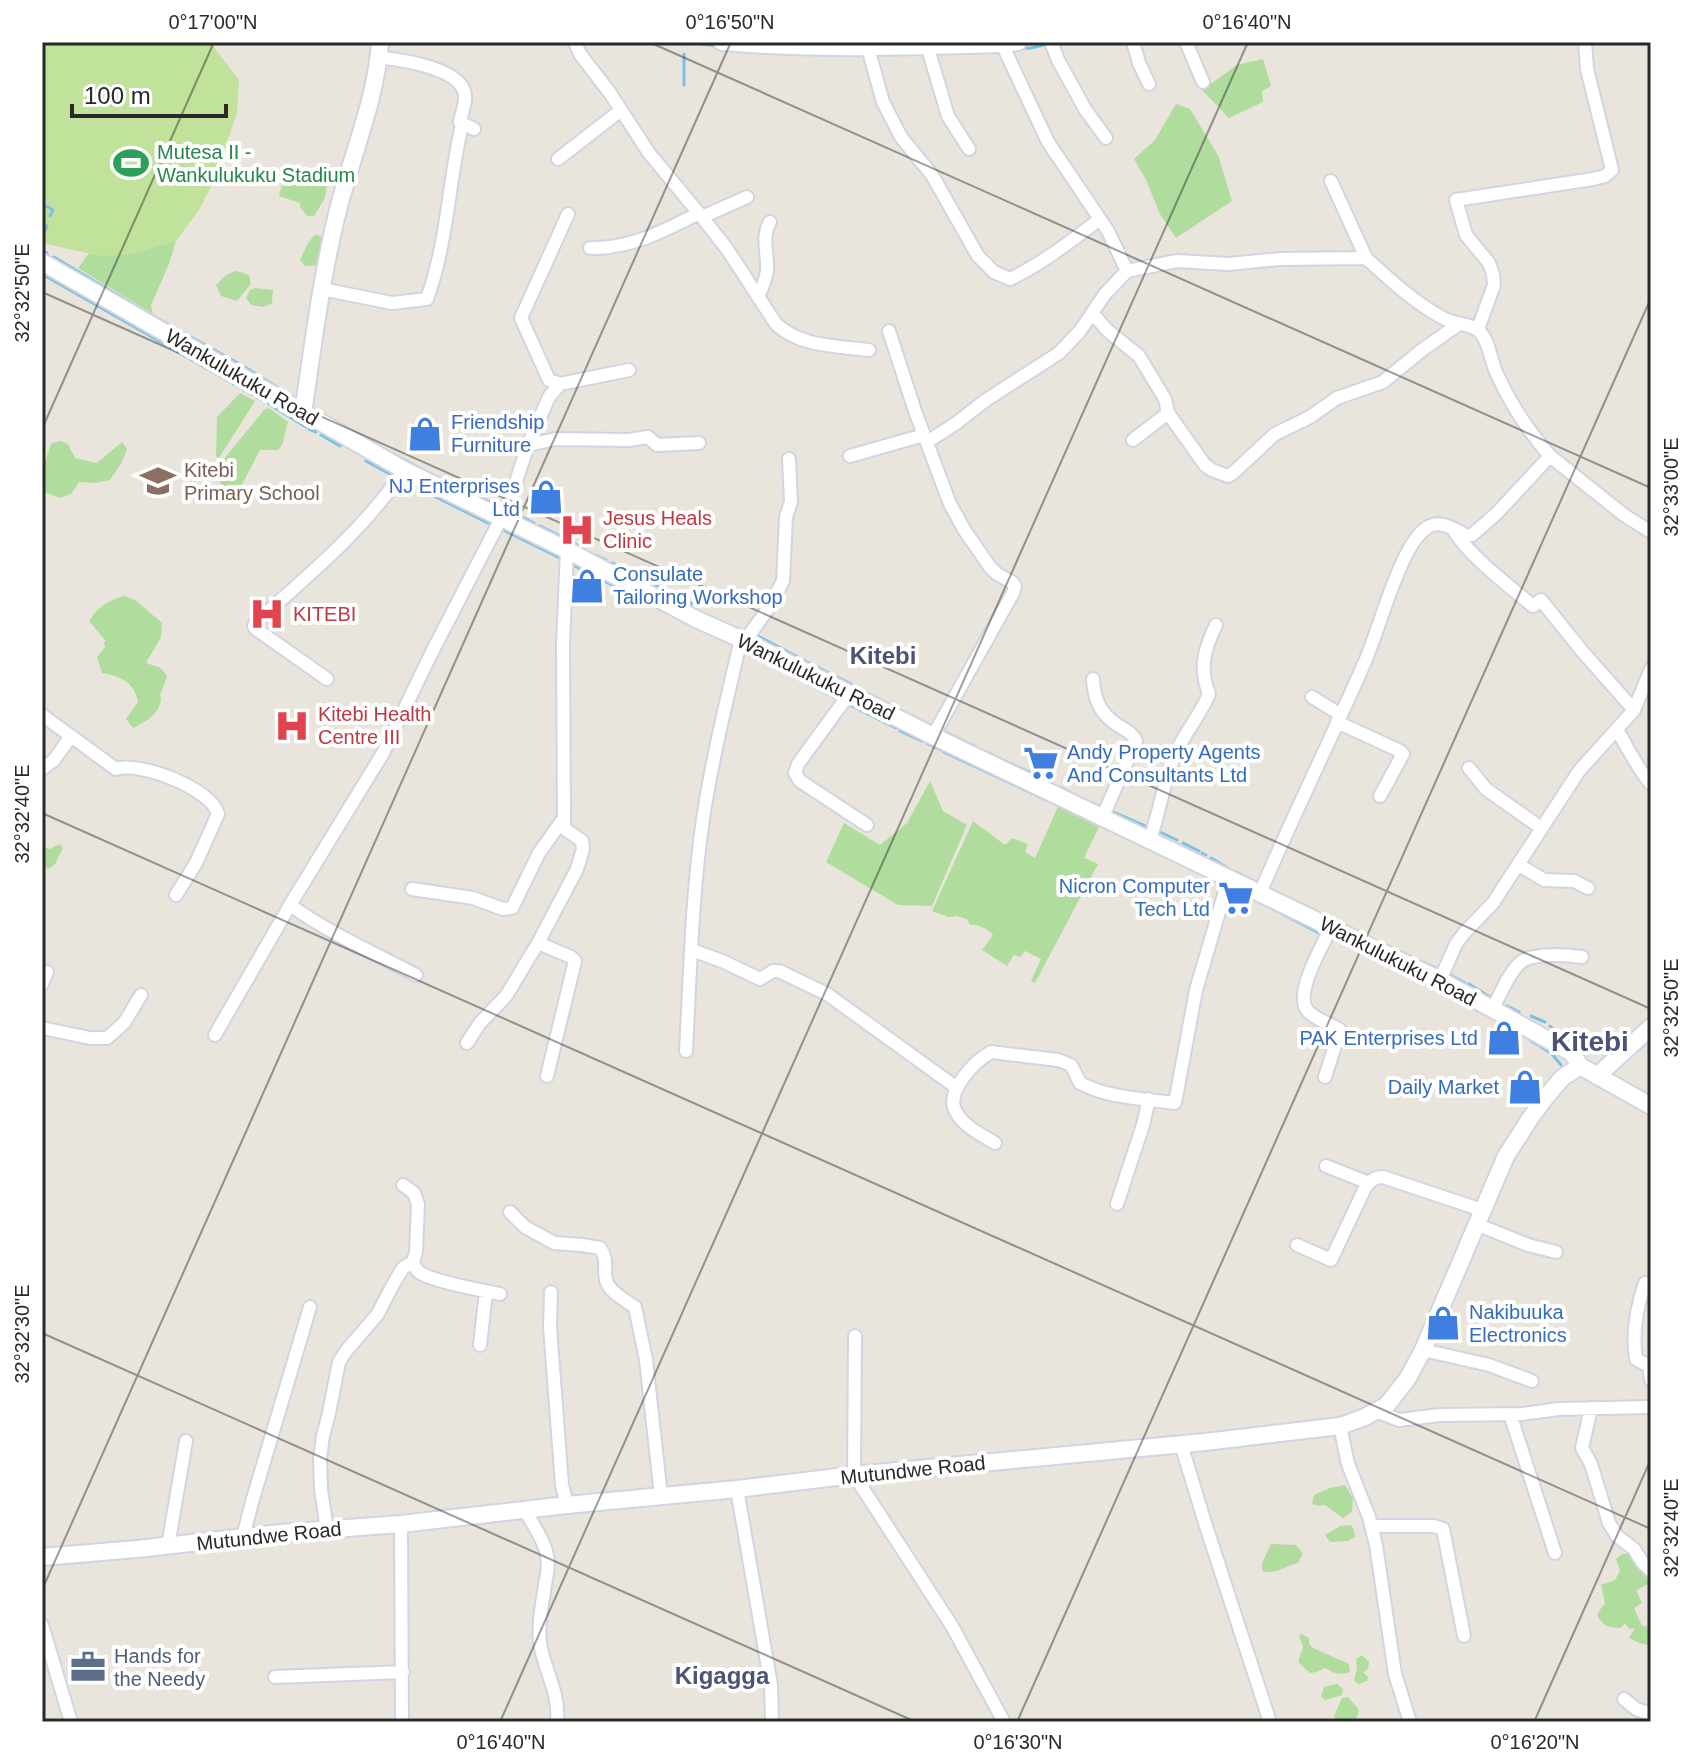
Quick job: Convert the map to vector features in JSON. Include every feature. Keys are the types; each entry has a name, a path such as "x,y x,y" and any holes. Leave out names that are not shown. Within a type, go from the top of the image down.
{"main road":[{"path":"722,42 868,48 1010,43"},
{"path":"303,413 337,210 360,137 380,50"},
{"name":"Wankulukuku Road","path":"42,262 404,470 933,736 1440,980 1572,1053 1580,1066 1651,1106"},
{"path":"1597,1076 1651,1027"},
{"name":"Mutundwe Road","path":"42,1557 401,1524 1340,1426 1387,1405 1408,1378 1423,1350 1506,1156 1531,1117 1562,1078 1580,1066"}],"street":[{"path":"575,42 580,54 650,155 727,249 776,324 807,342 869,350"},
{"path":"1051,42 1085,109 1106,138"},
{"path":"1133,42 1149,84"},
{"path":"1186,42 1203,82"},
{"path":"1478,329 1494,285 1493,274 1489,263 1466,235 1456,200 1593,179 1605,176 1612,170 1587,69 1587,42"},
{"path":"1010,43 1048,142 1100,219 1127,271"},
{"path":"926,44 948,116 969,149"},
{"path":"868,48 883,102 901,137 932,175 978,256 994,272 1010,279 1023,273 1100,219"},
{"path":"322,289 392,303 427,299 436,274 457,147 468,127 460,120 465,92 452,78 380,50"},
{"path":"558,159 621,110"},
{"path":"1331,181 1366,258 1394,284 1427,307 1446,319 1478,329 1516,411 1550,456 1624,515 1651,532"},
{"path":"590,248 606,249 629,244 747,197"},
{"path":"568,214 521,318 549,380 560,384 629,370"},
{"path":"758,297 765,283 765,231 770,222"},
{"path":"850,456 926,438 955,424 1059,353 1080,331 1113,283 1127,271 1177,261 1228,264 1280,259 1366,258"},
{"path":"1093,314 1108,331 1139,356 1165,399 1168,413 1205,465 1228,476 1275,434 1300,423 1337,398 1383,382 1459,324"},
{"path":"889,331 950,504 990,567 1015,586 933,736"},
{"path":"215,1035 383,753 509,503 528,445 549,397 560,384"},
{"path":"1133,440 1168,413"},
{"path":"528,445 556,439 648,437 657,445 699,443"},
{"path":"1260,893 1370,650 1397,574 1412,544 1430,525 1437,524 1472,535 1550,456"},
{"path":"686,1051 703,819 726,696 743,640 770,606 783,581 786,517 791,502 789,459"},
{"path":"327,679 254,626 331,557 404,470"},
{"path":"1452,528 1458,539 1508,586 1533,606 1541,600 1634,710"},
{"path":"467,1043 480,1023 506,996 538,943 568,887 583,849 582,841 565,829 564,818 563,644 567,550"},
{"path":"1150,839 1171,764 1209,694 1203,664 1216,625"},
{"path":"1440,980 1456,944 1493,903 1579,771 1634,710 1651,669"},
{"path":"1093,679 1095,696 1102,711 1132,734 1136,741 1103,816"},
{"path":"849,694 798,764 795,773 800,781 867,825"},
{"path":"1312,697 1339,719 1403,754 1380,796"},
{"path":"42,715 116,769 133,767 150,770 186,785 215,805 218,814 207,841 176,895"},
{"path":"1617,730 1640,772 1651,784"},
{"path":"42,769 54,760 71,736"},
{"path":"1469,768 1486,789 1541,828"},
{"path":"412,889 473,898 503,909 512,908 539,853 564,818"},
{"path":"1519,865 1544,880 1574,881 1588,888"},
{"path":"995,1143 976,1132 955,1111 954,1097 975,1064 995,1051 1058,1060 1071,1065 1077,1079 1084,1085 1121,1095 1175,1103 1196,990 1229,878"},
{"path":"290,905 344,938 416,975"},
{"path":"1325,1077 1340,1030 1308,1011 1304,1001 1305,987 1331,927"},
{"path":"538,943 575,961 547,1076"},
{"path":"692,950 760,979 773,971 782,972 827,994 957,1088"},
{"path":"1493,1009 1521,961 1542,956 1582,957"},
{"path":"42,1028 90,1038 107,1038 124,1023 141,995"},
{"path":"1117,1204 1149,1099"},
{"path":"1326,1166 1369,1183"},
{"path":"1297,1245 1331,1260 1369,1183 1383,1177 1479,1217 1528,1245 1556,1252"},
{"path":"403,1185 414,1193 418,1204 413,1262 417,1271 425,1276 500,1294"},
{"path":"510,1212 525,1227 554,1243 600,1248 606,1256 606,1280 611,1289 635,1307 646,1360 661,1496"},
{"path":"327,1530 320,1458 339,1362 377,1315 403,1268 413,1262"},
{"path":"1645,1283 1636,1318 1635,1358 1649,1366 1651,1376"},
{"path":"480,1345 486,1292"},
{"path":"551,1292 550,1327 562,1485 567,1505"},
{"path":"243,1537 310,1307"},
{"path":"855,1336 854,1475 952,1626 1004,1722"},
{"path":"1423,1350 1489,1365 1532,1381"},
{"path":"1375,1411 1399,1420 1440,1415 1651,1407"},
{"path":"1591,1408 1582,1448 1591,1464 1609,1523 1617,1536 1634,1549 1651,1571"},
{"path":"1510,1414 1555,1553"},
{"path":"1340,1426 1348,1464 1371,1526 1395,1674 1410,1722"},
{"path":"168,1546 186,1441"},
{"path":"1181,1444 1270,1722"},
{"path":"737,1489 771,1685 772,1722"},
{"path":"525,1510 548,1556 540,1643 553,1683 557,1722"},
{"path":"401,1524 402,1722"},
{"path":"1371,1526 1434,1526 1443,1529 1464,1636"},
{"path":"42,1625 71,1722"},
{"path":"275,1677 403,1672"},
{"path":"1624,1699 1636,1709 1651,1714"}],"green space":[{"name":"Mutesa II - Wankulukuku Stadium","path":"42,42 210,42 239,80 237,113 212,185 199,210 176,241 126,255 100,256 42,243"},
{"path":"1263,59 1271,86 1262,91 1263,102 1229,118 1202,90 1237,65"},
{"path":"1176,104 1190,109 1218,155 1232,201 1176,238 1160,214 1134,159 1155,140"},
{"path":"296,174 302,184 319,182 327,185 325,198 314,216 307,216 300,203 279,196 284,182"},
{"path":"315,234 326,243 319,265 305,266 300,260"},
{"path":"176,241 151,305 153,314 78,268 89,253 126,255"},
{"path":"236,271 249,275 251,284 237,301 221,296 216,285 226,275"},
{"path":"255,288 273,290 272,303 264,307 251,305 246,298"},
{"path":"240,393 255,401 219,458 216,456 217,417"},
{"path":"269,408 288,422 282,445 278,450 260,450 237,494 220,483 215,470 264,410"},
{"path":"60,441 68,444 75,458 97,463 122,442 127,449 110,480 79,482 71,494 60,498 42,491 42,466 52,443"},
{"path":"125,596 135,600 162,623 161,637 146,663 161,668 167,676 158,709 133,728 126,719 138,702 134,689 125,681 102,673 97,657 106,641 89,621 104,604"},
{"path":"930,781 943,811 967,825 932,906 898,905 826,862 844,823 880,845 907,823"},
{"path":"1058,807 1099,827 1084,858 1098,864 1035,983 1031,981 1041,959 1025,951 1020,957 1014,955 1007,966 982,950 993,935 988,931 970,925 967,919 932,911 973,821 1005,845 1012,838 1028,844 1025,852 1035,858"},
{"path":"60,844 63,848 55,864 48,869 42,864 42,846 49,849"},
{"path":"1345,1485 1353,1498 1352,1512 1343,1518 1325,1505 1312,1504 1314,1495"},
{"path":"1351,1525 1355,1537 1348,1541 1330,1542 1325,1535 1340,1526"},
{"path":"1271,1544 1296,1545 1303,1554 1298,1563 1276,1571 1262,1571 1262,1563"},
{"path":"1622,1554 1630,1554 1636,1566 1649,1565 1649,1584 1636,1590 1642,1603 1634,1608 1642,1626 1651,1627 1651,1646 1629,1638 1635,1628 1629,1629 1625,1623 1621,1628 1609,1626 1597,1614 1605,1603 1601,1585 1615,1580 1620,1571 1616,1559"},
{"path":"1302,1634 1309,1638 1313,1648 1349,1664 1350,1672 1343,1674 1325,1668 1310,1673 1298,1662 1303,1647 1299,1636"},
{"path":"1362,1655 1369,1662 1368,1669 1363,1672 1368,1677 1367,1681 1358,1684 1354,1680 1356,1659"},
{"path":"1337,1684 1343,1689 1342,1695 1325,1700 1321,1696 1324,1687"},
{"path":"1348,1697 1359,1710 1356,1720 1337,1722 1334,1716 1342,1698"}],"waterway":[{"path":"1056,44 1068,42"},
{"path":"701,44 719,46"},
{"path":"1020,48 1048,44"},
{"path":"684,54 684,85"},
{"path":"42,204 53,210 50,216"},
{"path":"42,233 47,226"},
{"path":"42,250 47,253"},
{"path":"54,257 285,392"},
{"path":"42,274 262,400"},
{"path":"269,404 306,427"},
{"path":"309,429 316,432"},
{"path":"321,435 340,446"},
{"path":"393,454 425,471"},
{"path":"366,461 395,477"},
{"path":"404,481 490,524"},
{"path":"451,484 480,497"},
{"path":"486,500 502,507"},
{"path":"510,511 534,523"},
{"path":"540,526 560,536"},
{"path":"501,529 562,559"},
{"path":"572,542 585,550"},
{"path":"595,555 606,560"},
{"path":"612,563 649,581"},
{"path":"571,564 635,597"},
{"path":"655,585 693,604"},
{"path":"649,604 669,613"},
{"path":"756,635 809,663"},
{"path":"742,650 834,697"},
{"path":"817,667 851,684"},
{"path":"857,688 933,727"},
{"path":"848,704 880,720"},
{"path":"884,722 896,728"},
{"path":"900,731 922,741"},
{"path":"943,731 976,747"},
{"path":"928,744 941,750"},
{"path":"944,752 1055,804"},
{"path":"989,753 994,756"},
{"path":"998,758 1051,782"},
{"path":"1062,788 1078,797"},
{"path":"1092,803 1101,807"},
{"path":"1059,806 1100,825"},
{"path":"1109,810 1150,828"},
{"path":"1158,831 1177,840"},
{"path":"1183,843 1199,851"},
{"path":"1202,853 1206,855"},
{"path":"1211,858 1226,867"},
{"path":"1236,872 1259,884"},
{"path":"1270,889 1322,914"},
{"path":"1252,898 1319,933"},
{"path":"1329,917 1343,924"},
{"path":"1360,932 1365,935"},
{"path":"1344,943 1358,951"},
{"path":"1384,944 1414,958"},
{"path":"1372,958 1403,972"},
{"path":"1423,962 1442,971"},
{"path":"1407,974 1430,984"},
{"path":"1450,975 1465,983"},
{"path":"1469,984 1493,999"},
{"path":"1437,988 1442,991"},
{"path":"1507,1006 1519,1012"},
{"path":"1531,1016 1545,1022"},
{"path":"1498,1022 1515,1031"},
{"path":"1550,1026 1558,1034"},
{"path":"1531,1041 1538,1045"},
{"path":"1541,1047 1549,1052"},
{"path":"1552,1054 1561,1065"}],"place":[{"name":"Mutesa II - Wankulukuku Stadium","path":"131,163"},
{"name":"Friendship Furniture","path":"425,434"},
{"name":"Kitebi Primary School","path":"158,481"},
{"name":"NJ Enterprises Ltd","path":"546,497"},
{"name":"Jesus Heals Clinic","path":"577,530"},
{"name":"Consulate Tailoring Workshop","path":"587,586"},
{"name":"KITEBI","path":"267,614"},
{"name":"Kitebi Health Centre III","path":"292,726"},
{"name":"Andy Property Agents And Consultants Ltd","path":"1041,763"},
{"name":"Nicron Computer Tech Ltd","path":"1236,898"},
{"name":"PAK Enterprises Ltd","path":"1504,1038"},
{"name":"Daily Market","path":"1525,1087"},
{"name":"Nakibuuka Electronics","path":"1443,1323"},
{"name":"Hands for the Needy","path":"88,1667"}],"district":[{"name":"Kitebi","path":"883,656"},
{"name":"Kitebi","path":"1590,1041"},
{"name":"Kigagga","path":"722,1676"}]}
